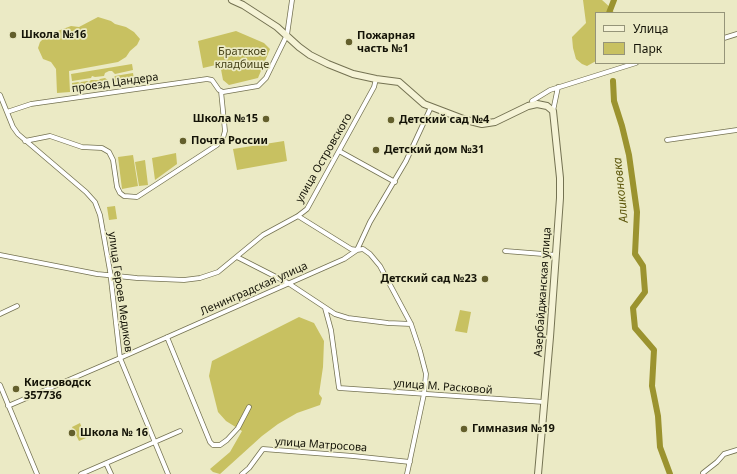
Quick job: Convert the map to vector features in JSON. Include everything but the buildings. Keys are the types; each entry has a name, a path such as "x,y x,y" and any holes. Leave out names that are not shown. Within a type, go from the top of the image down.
{"main road":[{"path":"232,0 243,5 271,23 287,35 299,47 328,64 348,73 399,82 418,100 431,107 466,120 482,124 500,120 533,105 542,104 553,111"},
{"name":"Азербайджанская улица","path":"538,474 556,255 560,178 553,111"}],"street":[{"path":"25,141 50,136 82,147 102,148 109,152 114,160 116,185 120,193 124,196 136,197 217,145 223,138 225,131 221,91 229,92 258,86 262,83 270,72 287,35 292,0"},
{"path":"725,38 737,34"},
{"path":"533,105 532,102 550,90 633,64"},
{"name":"проезд Цандера","path":"7,112 31,104 207,79 212,80 221,91"},
{"name":"улица Островского","path":"0,255 111,276 170,280 200,278 218,272 263,235 298,216 307,209 374,87 376,79"},
{"path":"553,111 558,87"},
{"name":"улица Героев Медиков","path":"0,95 15,131 86,192 95,202 100,215 111,276 120,358 168,474"},
{"path":"357,250 370,222 395,182 406,161 431,107"},
{"path":"667,140 737,130"},
{"path":"340,151 395,182"},
{"path":"298,216 351,249 363,249 366,251 380,266 411,324 426,374 424,394 407,474"},
{"name":"Ленинградская улица","path":"8,406 344,259 357,250"},
{"path":"505,251 556,255"},
{"path":"237,257 288,283 335,314 348,318 411,324"},
{"path":"0,314 17,306"},
{"name":"улица М. Расковой","path":"325,308 331,330 339,388 544,402"},
{"path":"167,337 210,442 213,445 220,446 227,440 238,428 249,407"},
{"path":"0,385 37,474"},
{"path":"81,474 180,431"},
{"name":"улица Матросова","path":"242,474 249,468 263,450 353,456 410,462"},
{"path":"703,473 717,462 724,454 737,450"},
{"path":"106,463 111,474"}],"green space":[{"path":"583,0 602,0 614,12 595,12 595,62 587,66 576,59 572,37 586,23"},
{"path":"98,17 126,27 134,32 140,39 137,45 126,57 118,62 69,71 70,92 57,93 56,69 51,62 43,59 38,48 40,42 47,35 71,26 79,27"},
{"name":"Братское кладбище","path":"236,31 264,43 270,49 258,78 229,85 223,80 220,64 203,68 198,41"},
{"path":"132,64 133,70 115,74 112,71 109,71 105,73 104,76 92,76 91,78 72,81 71,74"},
{"path":"133,73 134,79 112,83 115,76"},
{"path":"105,78 110,84 72,90 72,83 89,82 91,80"},
{"path":"284,141 287,161 237,170 233,149"},
{"path":"176,153 177,164 155,180 152,158"},
{"path":"133,155 138,186 122,189 118,157"},
{"path":"145,160 148,185 139,186 135,162"},
{"path":"115,206 117,219 109,220 107,207"},
{"path":"460,310 471,312 467,333 455,331"},
{"path":"299,317 314,323 324,341 323,367 319,394 322,398 320,405 297,413 278,424 262,436 220,474 213,472 210,469 230,452 242,431 226,421 218,412 209,376 212,361"},
{"path":"80,423 86,438 79,441 72,427"}],"waterway":[{"name":"Аликоновка","path":"609,12 614,0"},
{"name":"Аликоновка","path":"613,81 614,101 629,155 637,212 635,254 643,266 645,292 633,308 635,328 654,350 652,386 658,416 660,447 670,474"}],"place":[{"name":"Школа №16","path":"13,35"},
{"name":"Пожарная часть №1","path":"349,42"},
{"name":"Школа №15","path":"266,119"},
{"name":"Детский сад №4","path":"391,120"},
{"name":"Почта России","path":"183,141"},
{"name":"Детский дом №31","path":"376,150"},
{"name":"Детский сад №23","path":"485,279"},
{"name":"Кисловодск 357736","path":"16,389"},
{"name":"Гимназия №19","path":"464,429"},
{"name":"Школа № 16","path":"72,433"}]}
